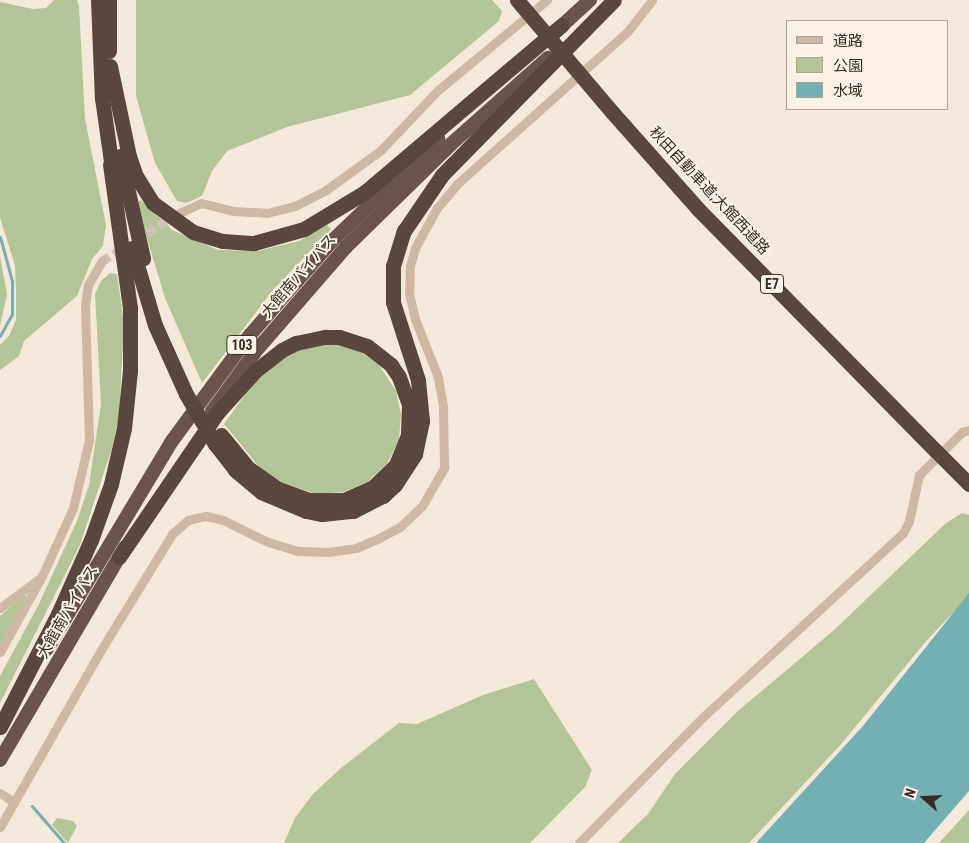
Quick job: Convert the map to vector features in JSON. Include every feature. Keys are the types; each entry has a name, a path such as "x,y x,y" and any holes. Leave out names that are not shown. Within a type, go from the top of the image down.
{"highway":[{"path":"0,728 58,614 91,540 111,484 122,437 130,371 130,308 110,164 100,66 98,0"},
{"path":"109,0 110,66 117,140 134,226 189,389"},
{"name":"秋田自動車道;大館西道路","path":"517,0 612,112 698,209 969,484"},
{"path":"527,0 612,112"},
{"name":"大館南バイパス","path":"0,728 172,441 250,335 367,204 590,0"},
{"path":"110,164 142,289 189,389 235,470 261,492 306,512 330,514 353,511 383,496 395,485 415,454 422,420 418,380 393,302 393,266 404,231 442,175 614,0"},
{"name":"大館南バイパス","path":"0,760 119,558 218,402 298,300 399,193 614,0"},
{"path":"110,66 129,156 136,176 153,203 193,232 223,242 254,243 304,229 365,192 562,25"},
{"path":"119,558 218,412 255,371 282,350 296,343 325,337 339,337 367,346 395,371 409,406 408,435 396,465 373,487 344,500 309,500 278,489 249,469 218,440"}],"street":[{"path":"179,213 201,203 233,211 267,213 295,206 326,190 381,150 437,91 546,0"},
{"path":"0,828 162,550 172,534 188,520 206,516 223,520 268,542 298,551 328,552 356,548 379,538 400,527 422,506 444,468 443,423 438,376 415,319 409,294 410,266 415,248 437,208 457,184 628,31 652,0"},
{"path":"0,652 42,576 72,508 88,440 85,306 88,285 102,261"},
{"path":"579,843 704,716 903,533 909,521 919,475 962,432 969,430"},
{"path":"0,608 42,576"},
{"path":"0,793 14,802"}],"green space":[{"path":"54,0 77,0 79,6 85,119 106,225 103,246 92,259 77,296 24,341 19,356 0,370 0,345 9,336 16,320 16,289 15,265 0,218 0,2 33,9 46,8"},
{"path":"136,0 492,0 502,11 499,21 410,95 287,127 227,151 212,171 202,196 186,203 177,201 155,163 136,96"},
{"path":"141,200 172,230 218,250 258,251 299,241 327,225 331,229 273,290 202,383 165,298 136,202"},
{"path":"0,256 7,294 0,326"},
{"path":"110,273 117,274 124,324 119,417 112,448 80,545 0,703 0,676 38,606 77,521 89,485 101,404 95,294 101,281"},
{"path":"323,345 341,345 360,351 379,365 396,391 401,414 399,440 387,464 367,482 343,492 316,494 285,484 260,468 224,424 252,385 280,361 300,350"},
{"path":"962,513 969,515 969,596 927,640 842,743 749,843 618,843 648,814 675,774 739,710 833,631 945,524"},
{"path":"24,595 27,597 0,645 0,616"},
{"path":"534,679 592,770 585,787 530,843 284,843 295,818 313,794 341,768 399,723 417,724 483,695"},
{"path":"969,810 969,843 939,843"},
{"path":"57,818 73,821 77,826 68,843 52,825"}],"water":[{"path":"969,593 969,791 924,843 756,843 863,726"}],"waterway":[{"path":"0,237 12,281 12,314 0,336"},
{"path":"32,806 64,843"}],"tunnel":[{"path":"136,240 174,216"},
{"path":"102,261 123,248"}]}
